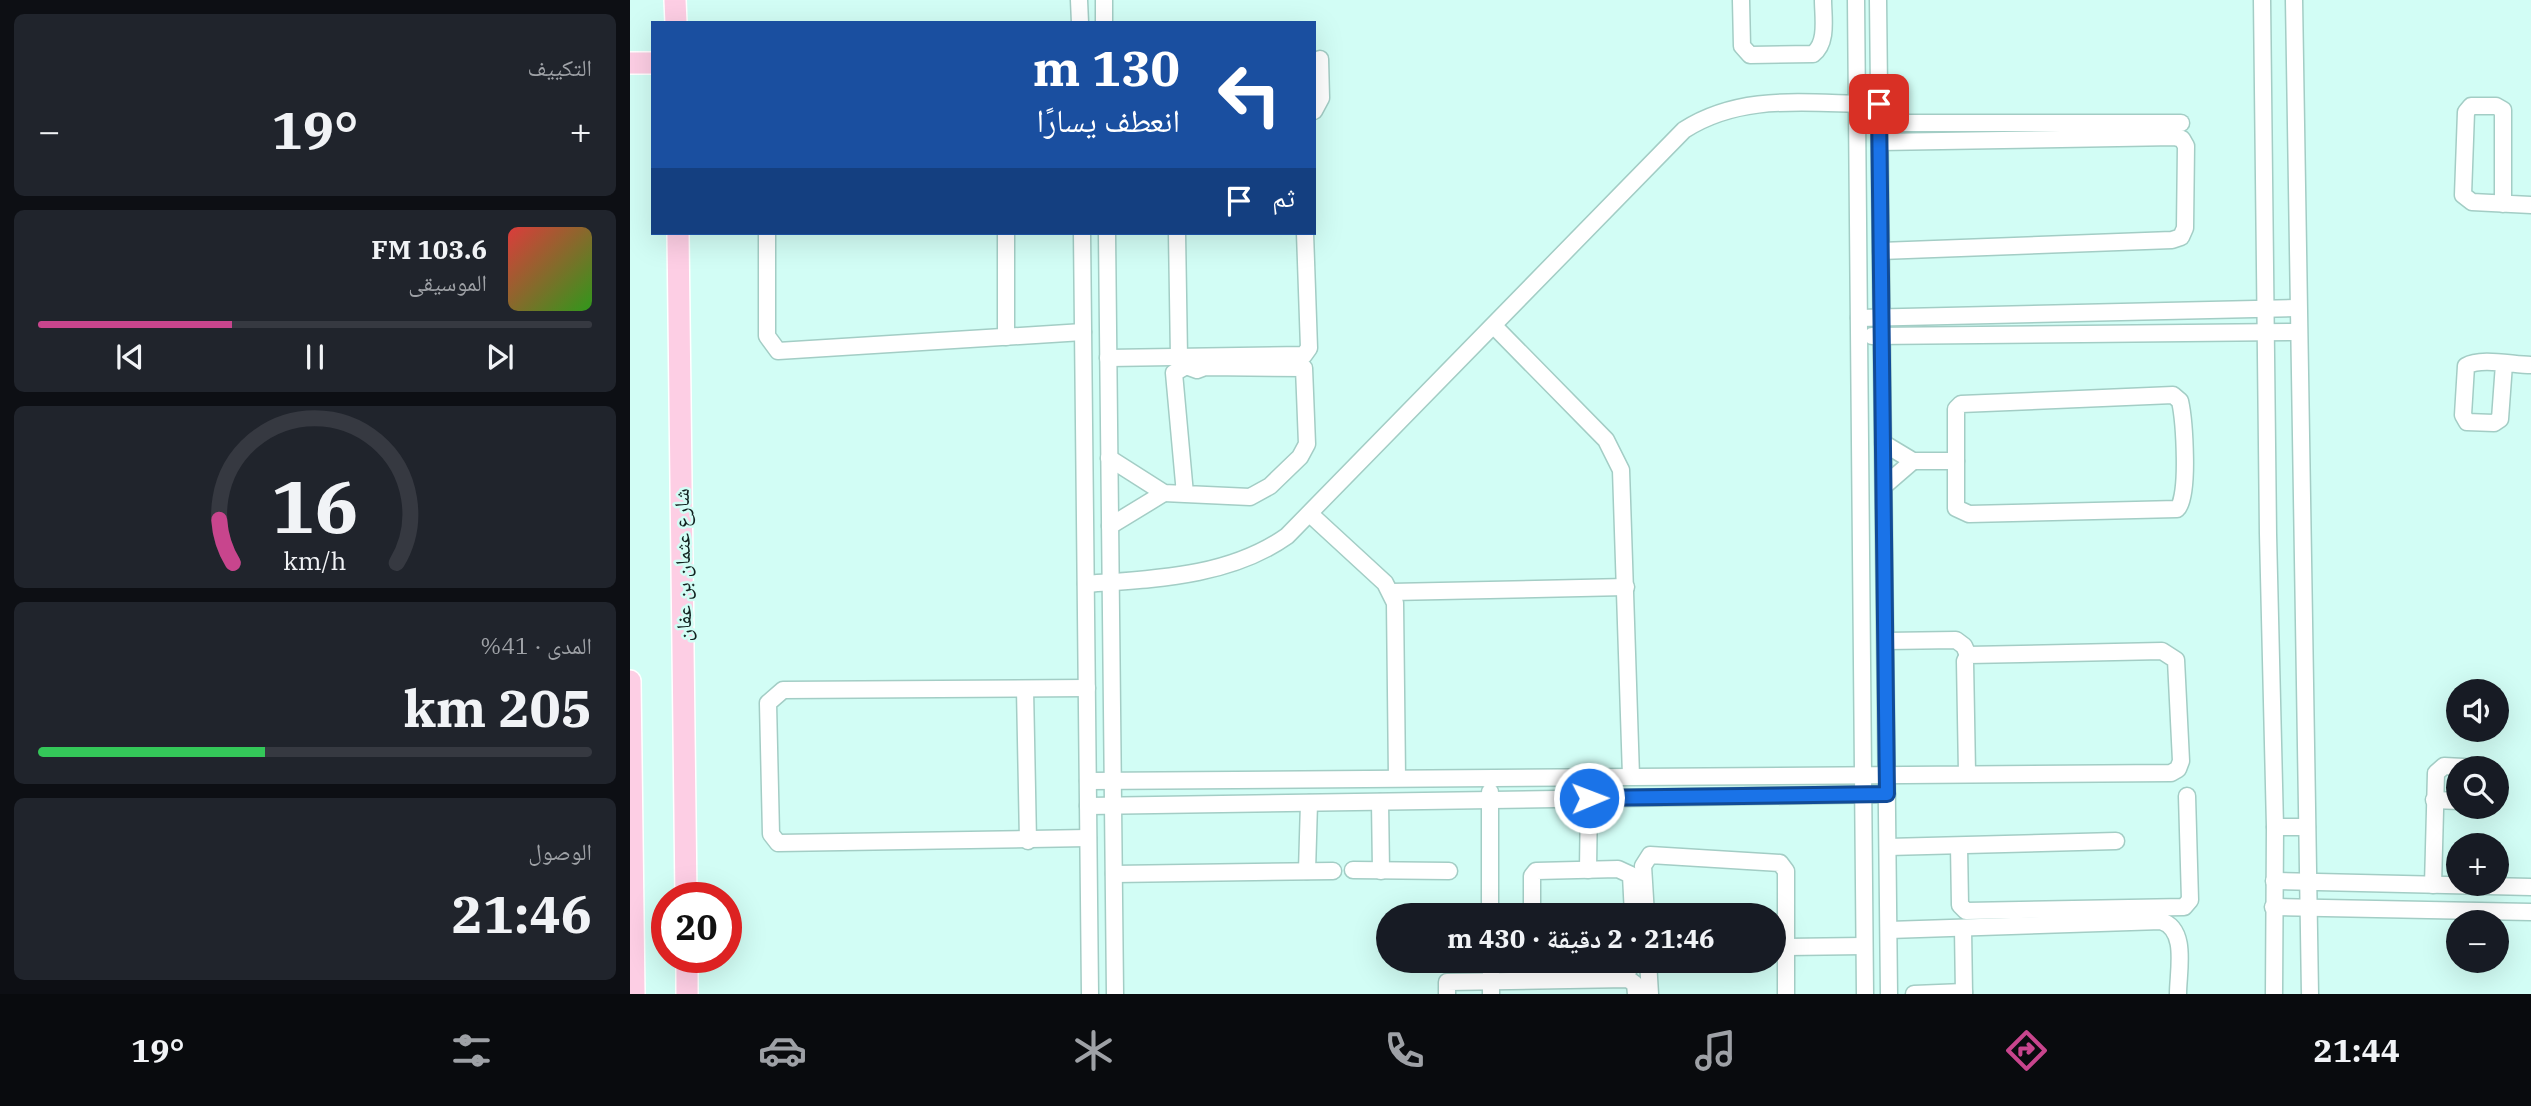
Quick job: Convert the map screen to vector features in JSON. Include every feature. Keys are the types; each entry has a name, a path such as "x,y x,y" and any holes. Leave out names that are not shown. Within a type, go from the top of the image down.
{"main road":[{"path":"675,0 676,21"},
{"path":"630,63 651,64"},
{"name":"شارع عثمان بن عفان","path":"678,235 686,882"},
{"path":"630,681 634,994"},
{"path":"687,973 687,994"}],"street":[{"path":"1079,0 1080,21"},
{"path":"1104,0 1104,21"},
{"path":"1741,0 1741,46 1750,55 1812,54 1817,51 1822,40 1823,0"},
{"path":"1856,0 1865,994"},
{"path":"1878,0 1889,994"},
{"path":"2262,0 2265,332 2275,827 2274,994"},
{"path":"2294,0 2297,332 2310,994"},
{"path":"1316,107 1321,98 1320,59"},
{"path":"1086,584 1157,579 1238,563 1266,551 1310,514 1684,130 1706,116 1731,107 1770,102 1879,104"},
{"path":"2503,204 2503,110 2496,106 2471,106 2466,112 2463,195 2472,202 2503,204 2531,205"},
{"path":"1879,123 2181,123"},
{"path":"1880,142 2175,136 2182,139 2186,146 2185,228 2181,237 1881,251"},
{"path":"766,235 767,336 778,351 1083,332"},
{"path":"1006,235 1006,337"},
{"path":"1082,235 1090,994"},
{"path":"1107,235 1115,994"},
{"path":"1177,235 1179,357"},
{"path":"1108,358 1302,356 1309,348 1305,235"},
{"path":"1859,318 2297,309"},
{"path":"1494,326 1599,432 1615,455 1624,487 1631,776"},
{"path":"1859,336 2297,332"},
{"path":"2504,364 2531,365"},
{"path":"1109,458 1164,493 1185,494 1250,497 1270,486 1300,457 1307,444 1304,369 1205,367 1197,370 1186,366 1174,373 1185,494"},
{"path":"2173,395 2180,401 2184,426 2184,499 2177,509 1964,514 1955,504 1956,461 1956,409 1965,403 2173,395"},
{"path":"1883,443 1913,461 1956,461"},
{"path":"1884,486 1913,461"},
{"path":"1110,526 1164,493"},
{"path":"1310,514 1391,592 1398,625 1397,778"},
{"path":"1391,592 1626,587"},
{"path":"1886,641 1956,640 1964,646 1968,655"},
{"path":"1087,781 2171,773 2178,769 2181,761 2177,666 2168,652 1968,655"},
{"path":"1967,773 1965,660 1968,655"},
{"path":"1087,688 790,689 776,692 768,703 771,834 774,840 784,845 1088,838"},
{"path":"1025,689 1028,841"},
{"path":"2433,885 2435,779 2439,769 2446,769"},
{"path":"1490,777 1490,903"},
{"path":"1088,806 1887,794"},
{"path":"1959,846 1961,905 1966,911 2184,907 2190,900 2187,796"},
{"path":"1588,870 1589,798"},
{"path":"2434,800 2446,800"},
{"path":"1380,802 1381,871"},
{"path":"1307,871 1309,803"},
{"path":"2275,827 2307,827"},
{"path":"1888,847 2116,841"},
{"path":"1645,903 1643,866 1650,855 1780,863 1786,871 1786,903"},
{"path":"1353,870 1449,871"},
{"path":"1533,903 1534,873 1540,870 1625,870 1631,875 1632,903"},
{"path":"1114,874 1333,871"},
{"path":"2274,881 2531,887"},
{"path":"2273,907 2531,912"},
{"path":"1889,930 2167,923 2179,939 2178,994"},
{"path":"1914,994 1964,993 1963,928"},
{"path":"1786,947 1864,946"},
{"path":"1649,973 1650,994"},
{"path":"1786,973 1786,994"},
{"path":"1447,994 1447,982 1491,988 1540,987 1628,979 1635,984 1636,994"}],"route":[{"path":"1589,798 1887,794 1879,104"}]}
